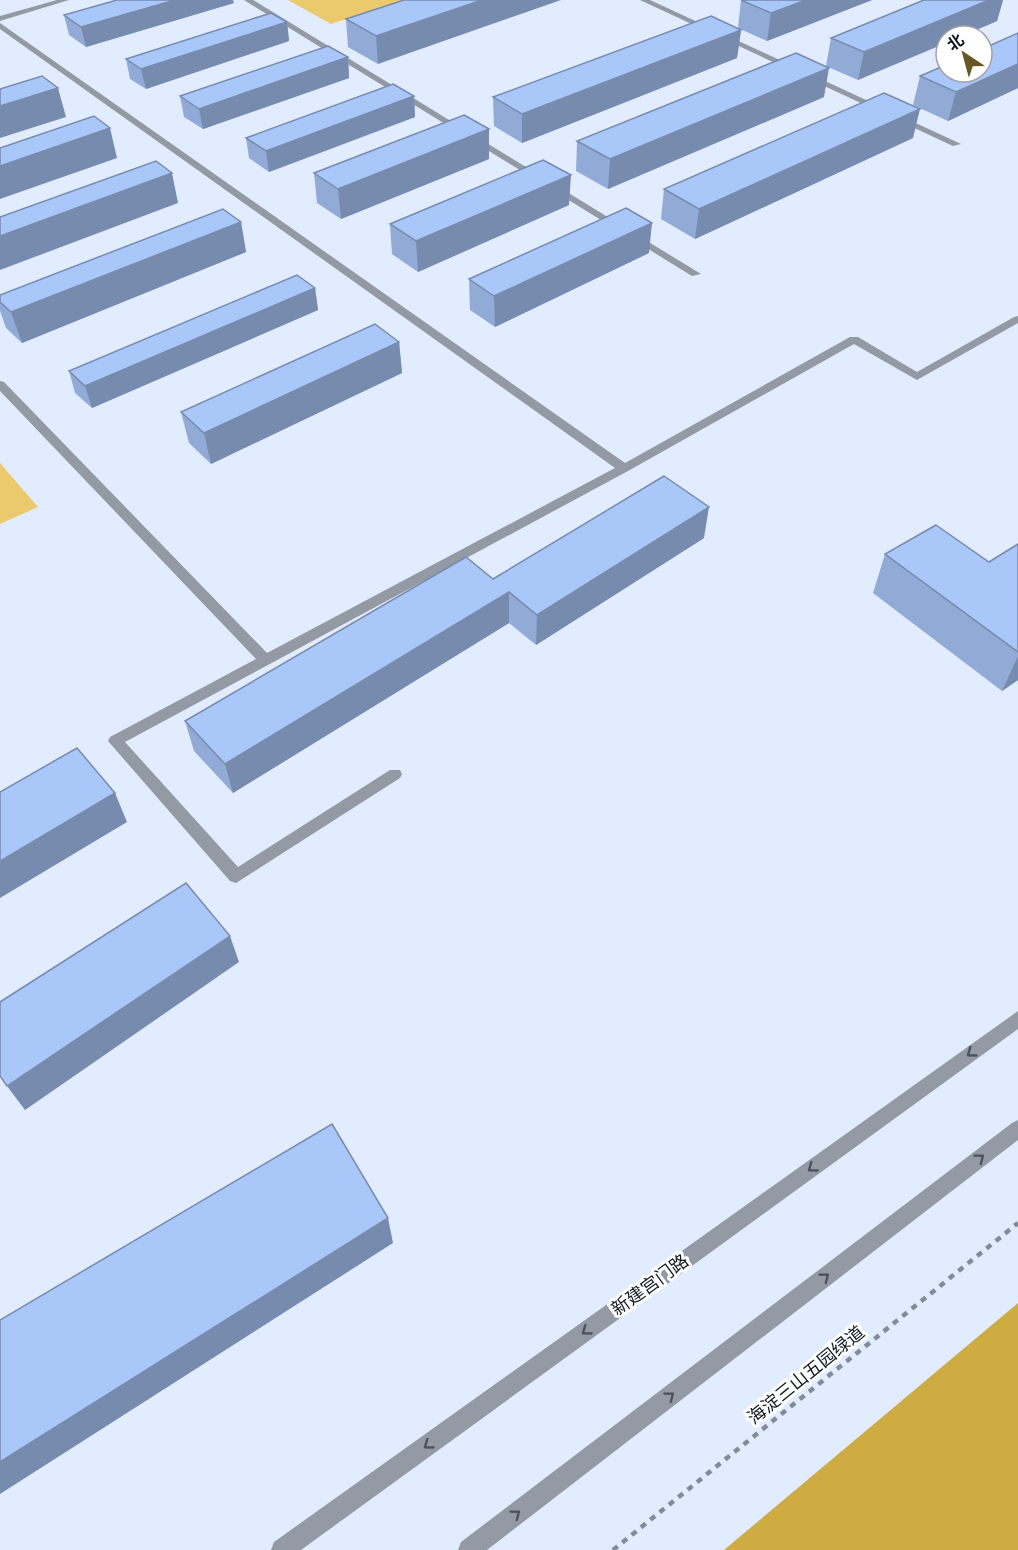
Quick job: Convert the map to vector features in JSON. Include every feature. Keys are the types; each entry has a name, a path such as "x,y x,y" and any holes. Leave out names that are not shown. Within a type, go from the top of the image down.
{"street":[{"path":"0,19 65,0"},
{"path":"248,0 696,274"},
{"path":"644,0 956,144"},
{"path":"0,25 624,468"},
{"path":"395,774 236,876 115,741 624,468 854,339 917,377 1018,320"},
{"path":"0,384 266,661"},
{"name":"新建宫门路","path":"282,1550 1018,1019"},
{"path":"469,1550 1018,1129"}],"path":[{"name":"海淀三山五园绿道","path":"613,1550 1018,1222"}],"shaded area":[{"path":"288,0 404,0 331,24"},
{"path":"0,463 38,507 0,524"},
{"path":"1018,1303 1018,1550 724,1550"}],"building":[{"path":"117,0 175,0 81,27 64,15"},
{"path":"404,0 482,0 376,36 346,19"},
{"path":"741,0 806,0 771,13"},
{"path":"924,0 989,0 864,52 831,38"},
{"path":"271,13 287,22 141,69 126,59"},
{"path":"711,16 741,30 522,114 493,97"},
{"path":"1018,33 1018,64 994,75 994,44"},
{"path":"328,46 348,57 199,109 180,96"},
{"path":"796,53 829,68 610,159 577,141"},
{"path":"934,70 934,82 920,76"},
{"path":"42,76 58,88 0,106 0,89"},
{"path":"393,84 414,96 266,151 246,138"},
{"path":"938,84 974,84 956,92"},
{"path":"884,93 920,109 699,209 664,189"},
{"path":"464,115 489,129 338,189 314,173"},
{"path":"94,116 110,128 0,166 0,148"},
{"path":"543,160 571,175 416,241 390,224"},
{"path":"156,161 172,173 0,236 0,217"},
{"path":"626,208 652,223 494,296 469,279"},
{"path":"223,209 241,222 11,312 0,302 0,295"},
{"path":"297,275 315,288 85,386 69,371"},
{"path":"375,324 399,342 204,433 181,412"},
{"path":"664,476 709,507 537,615 509,592 225,764 185,721 466,557 493,579"},
{"path":"936,525 989,562 1018,544 1018,652 885,554"},
{"path":"77,748 115,793 0,861 0,792"},
{"path":"186,883 230,936 7,1086 0,1076 0,1002"},
{"path":"332,1124 388,1218 0,1462 0,1320"}]}
